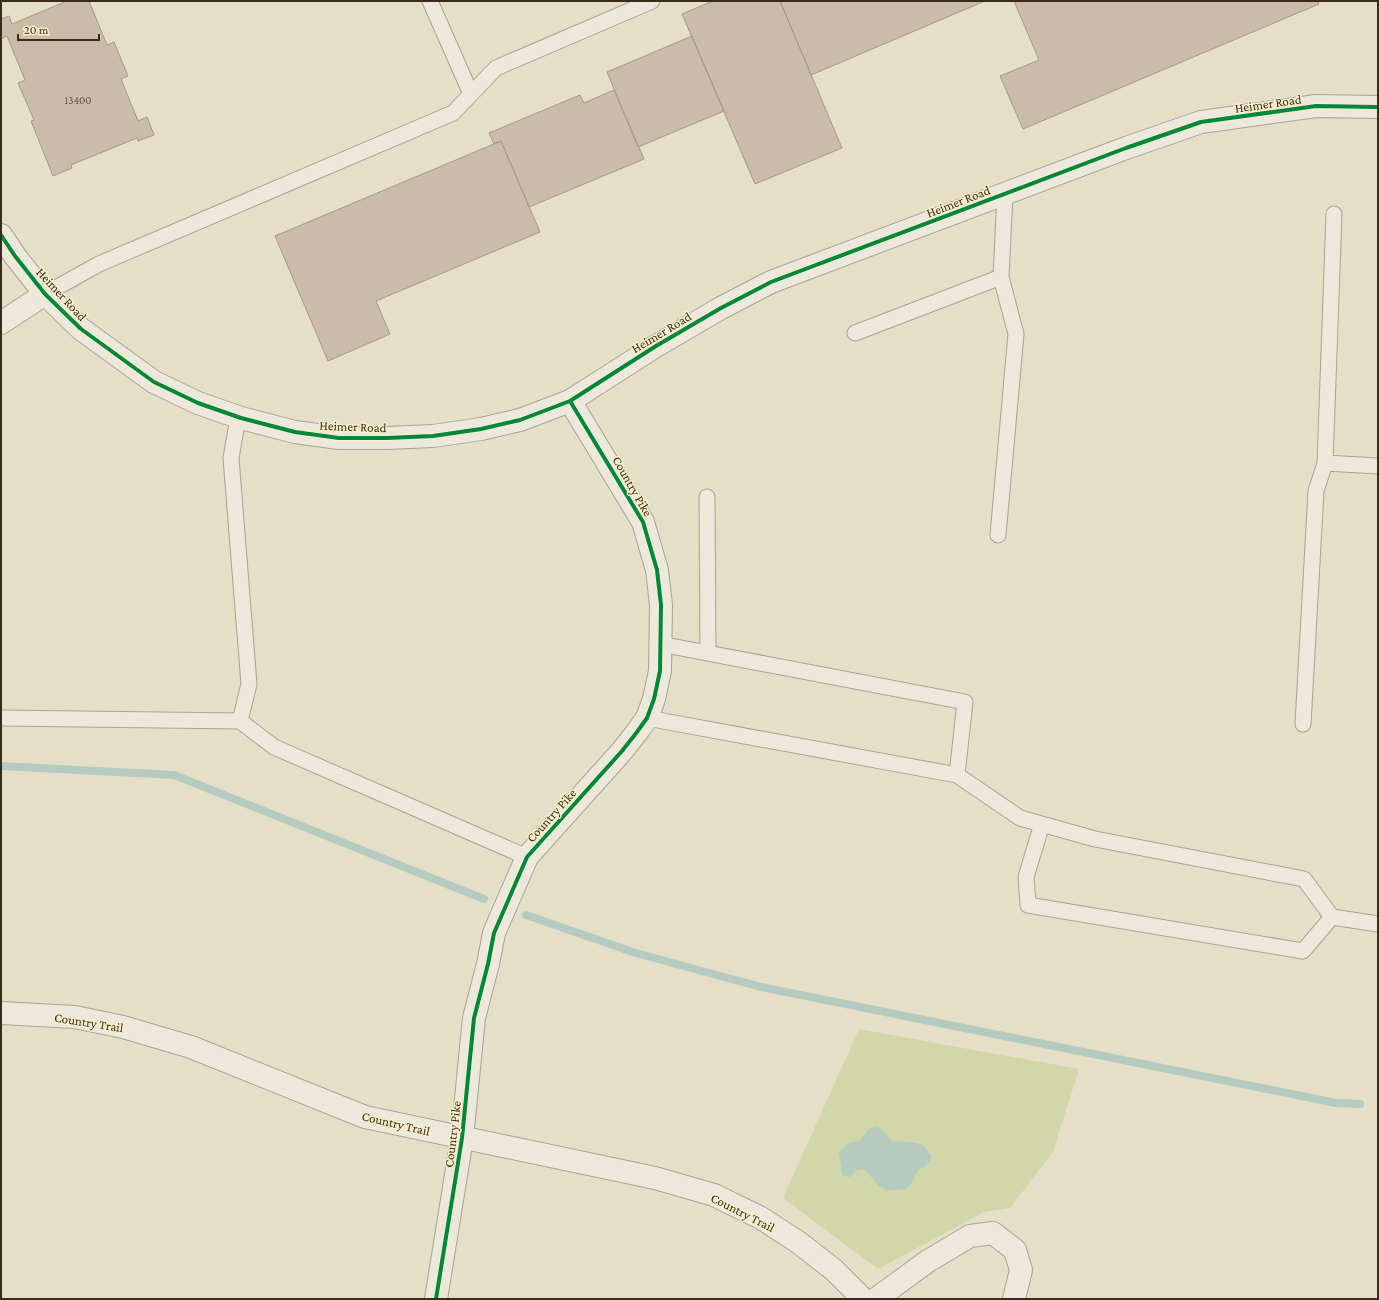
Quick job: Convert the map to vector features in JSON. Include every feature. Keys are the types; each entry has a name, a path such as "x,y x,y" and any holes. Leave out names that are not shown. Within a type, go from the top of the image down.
{"street":[{"name":"Heimer Road","path":"1,235 44,294 80,329 154,382 198,403 238,418 295,432 339,438 425,436 481,429 520,420 570,401 656,346 721,308 772,282 1126,148 1201,122 1316,106 1378,108"},
{"path":"1,323 44,294"},
{"name":"Country Pike","path":"436,1299 462,1138 474,1018 488,964 494,933 527,857 626,746 646,718 654,699 660,671 661,605 656,570 643,522 570,401"},
{"name":"Country Trail","path":"1,1013 75,1017 123,1027 191,1046 364,1117 655,1178 714,1195 761,1218 798,1242 834,1270 863,1299"},
{"path":"876,1299 928,1261 970,1236 994,1233 1015,1250 1021,1270 1014,1299"}],"lane":[{"path":"430,1 471,94"},
{"path":"44,294 99,264 453,113 496,68 652,1"},
{"path":"998,534 1016,334 1001,277 1004,194"},
{"path":"1303,724 1316,491 1325,463 1334,214"},
{"path":"855,333 1001,277"},
{"path":"238,418 231,458 249,684 240,721"},
{"path":"1325,463 1378,466"},
{"path":"707,496 708,653"},
{"path":"660,644 965,702 957,775"},
{"path":"1,718 240,721 274,747 527,857"},
{"path":"646,718 957,775 1020,818 1095,839 1304,879 1332,917 1378,924"},
{"path":"1042,824 1026,877 1028,904 1304,951 1332,917"}],"green space":[{"path":"859,1029 1079,1069 1053,1152 1010,1208 984,1212 878,1269 783,1198"}],"shaded area":[{"path":"878,1126 892,1141 923,1145 932,1157 926,1166 920,1169 915,1175 910,1186 905,1189 888,1191 878,1185 865,1170 862,1169 857,1170 850,1177 842,1174 839,1152 849,1143 859,1141 870,1128"}],"building":[{"path":"67,1 89,1 107,45 114,42 128,76 121,79 138,121 147,117 154,135 138,141 137,138 71,165 72,168 53,176 31,121 34,120 18,83 25,80 7,36 1,39 1,19 9,16 12,24"},
{"path":"713,1 780,1 842,148 755,184 682,14"},
{"path":"780,1 985,1 811,75"},
{"path":"1014,1 1318,1 1319,4 1023,129 1000,76 1039,60"},
{"path":"692,36 724,111 638,147 607,72"},
{"path":"614,90 644,159 529,207 501,141 494,144 489,133 580,95 584,103"},
{"path":"501,141 540,232 376,301 390,334 328,361 275,236"}],"waterway":[{"path":"1,766 174,775 484,899"},
{"path":"526,915 636,953 761,987 1336,1103 1360,1104"}],"cycle path":[{"path":"1,235 15,256 45,294 81,329 154,382 198,403 241,418 295,432 339,438 433,436 481,429 520,420 570,401 656,346 721,308 771,282 1126,148 1201,122 1316,106 1378,107"},
{"path":"436,1299 462,1138 474,1018 488,964 494,933 527,857 622,751 647,718 654,699 660,671 661,605 657,570 643,522 570,401"}]}
